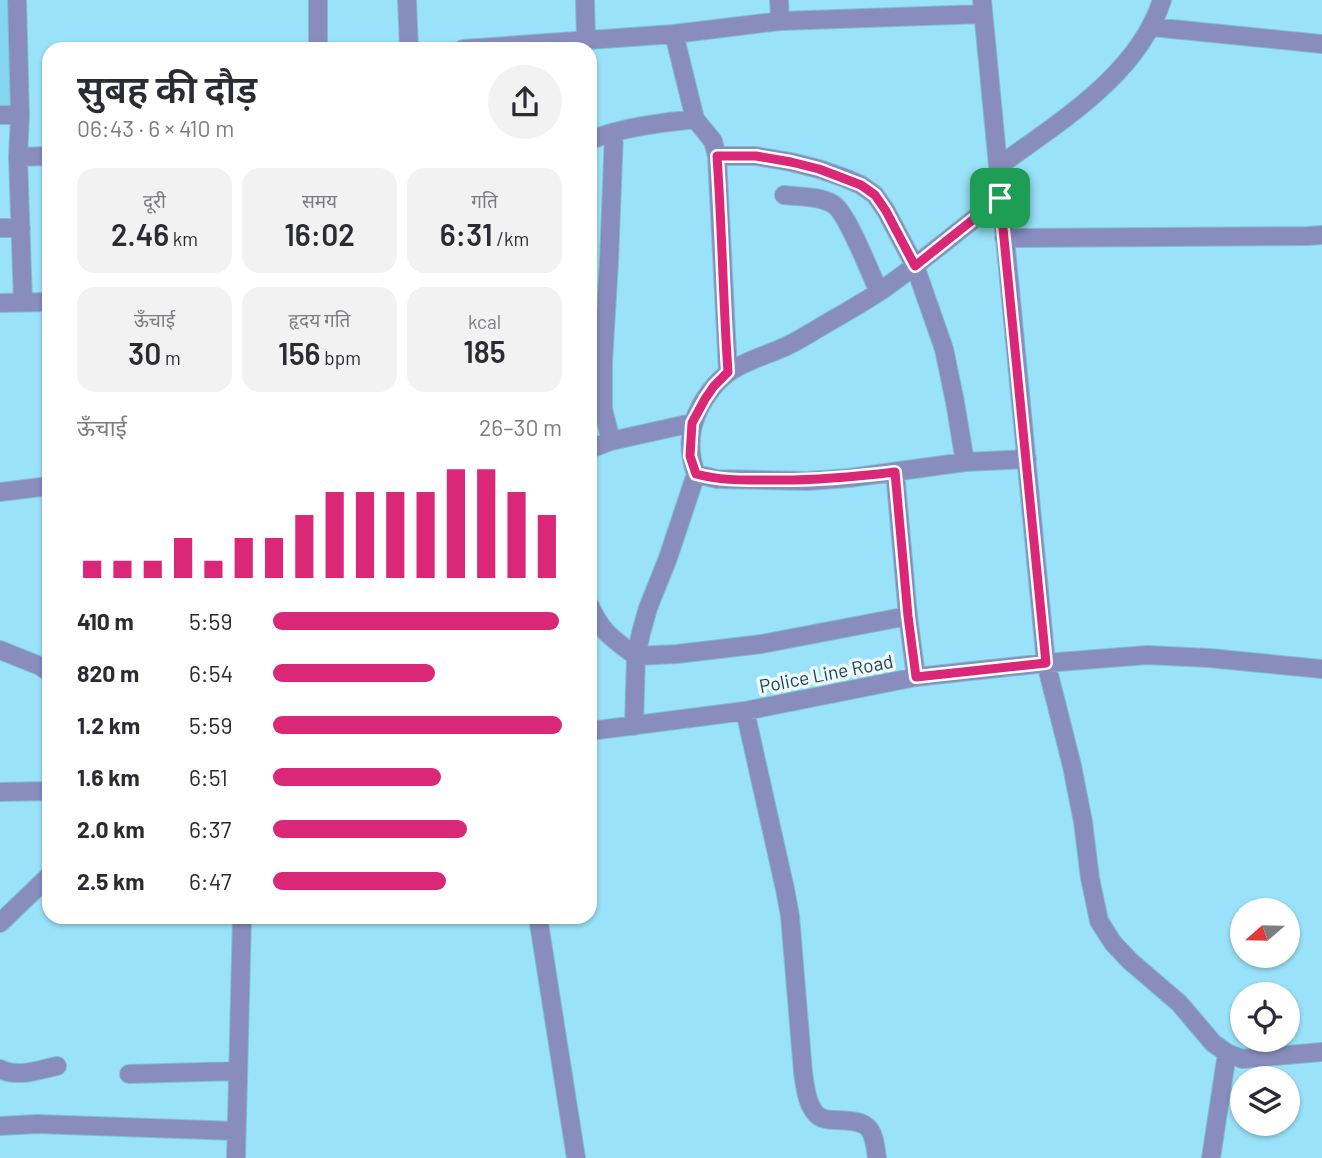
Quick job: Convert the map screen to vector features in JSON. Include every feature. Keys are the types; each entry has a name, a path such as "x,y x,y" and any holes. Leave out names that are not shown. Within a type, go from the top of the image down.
{"street":[{"path":"17,0 20,115 18,157 23,302"},
{"path":"318,0 318,42"},
{"path":"407,0 410,42"},
{"path":"585,0 586,40"},
{"path":"779,0 780,21"},
{"path":"999,166 1104,86 1152,27 1161,0"},
{"path":"559,42 674,34 780,21 982,7 1046,663 1072,766 1099,921 1113,943 1130,961 1179,1003 1213,1043 1227,1053 1241,1059 1262,1059 1322,1052"},
{"path":"1152,27 1322,44"},
{"path":"674,34 695,119 713,141 717,156 728,372"},
{"path":"0,115 20,115"},
{"path":"597,138 639,126 695,119"},
{"path":"597,386 603,363 614,132"},
{"path":"18,157 42,156"},
{"path":"717,156 756,156 791,162 861,185 875,195 915,266 944,349 965,462"},
{"path":"784,195 817,199 835,205 845,219 879,292"},
{"path":"634,726 636,656 648,608 696,474 690,456 692,423 714,386 728,372 807,335 879,292 1000,198"},
{"path":"0,228 21,228"},
{"path":"1004,239 1322,234"},
{"path":"0,303 42,302"},
{"path":"597,393 611,441"},
{"path":"597,446 692,423"},
{"path":"696,474 717,480 807,481 965,462 1027,459"},
{"path":"895,472 916,677"},
{"path":"0,492 42,486"},
{"path":"597,622 608,636 636,656 762,644 908,616"},
{"path":"0,650 42,667"},
{"name":"Police Line Road","path":"597,730 745,710 916,677 1046,663 1147,655 1322,669"},
{"path":"745,710 790,916 806,1092 819,1117 865,1124 874,1136 877,1158"},
{"path":"0,792 42,791"},
{"path":"0,923 42,883"},
{"path":"236,1158 242,924"},
{"path":"539,924 576,1158"},
{"path":"1211,1158 1227,1053"},
{"path":"0,1069 21,1074 57,1066"},
{"path":"129,1074 238,1071"},
{"path":"0,1126 37,1124 236,1131"}],"shaded area":[{"path":"0,0 17,0 20,115 0,115"}],"route":[{"path":"717,156 756,156 791,162 861,185 875,195 886,211 915,266 1000,198 1046,663 916,677 895,472 807,481 717,480 696,474 690,456 692,423 714,386 728,372 717,156"}]}
